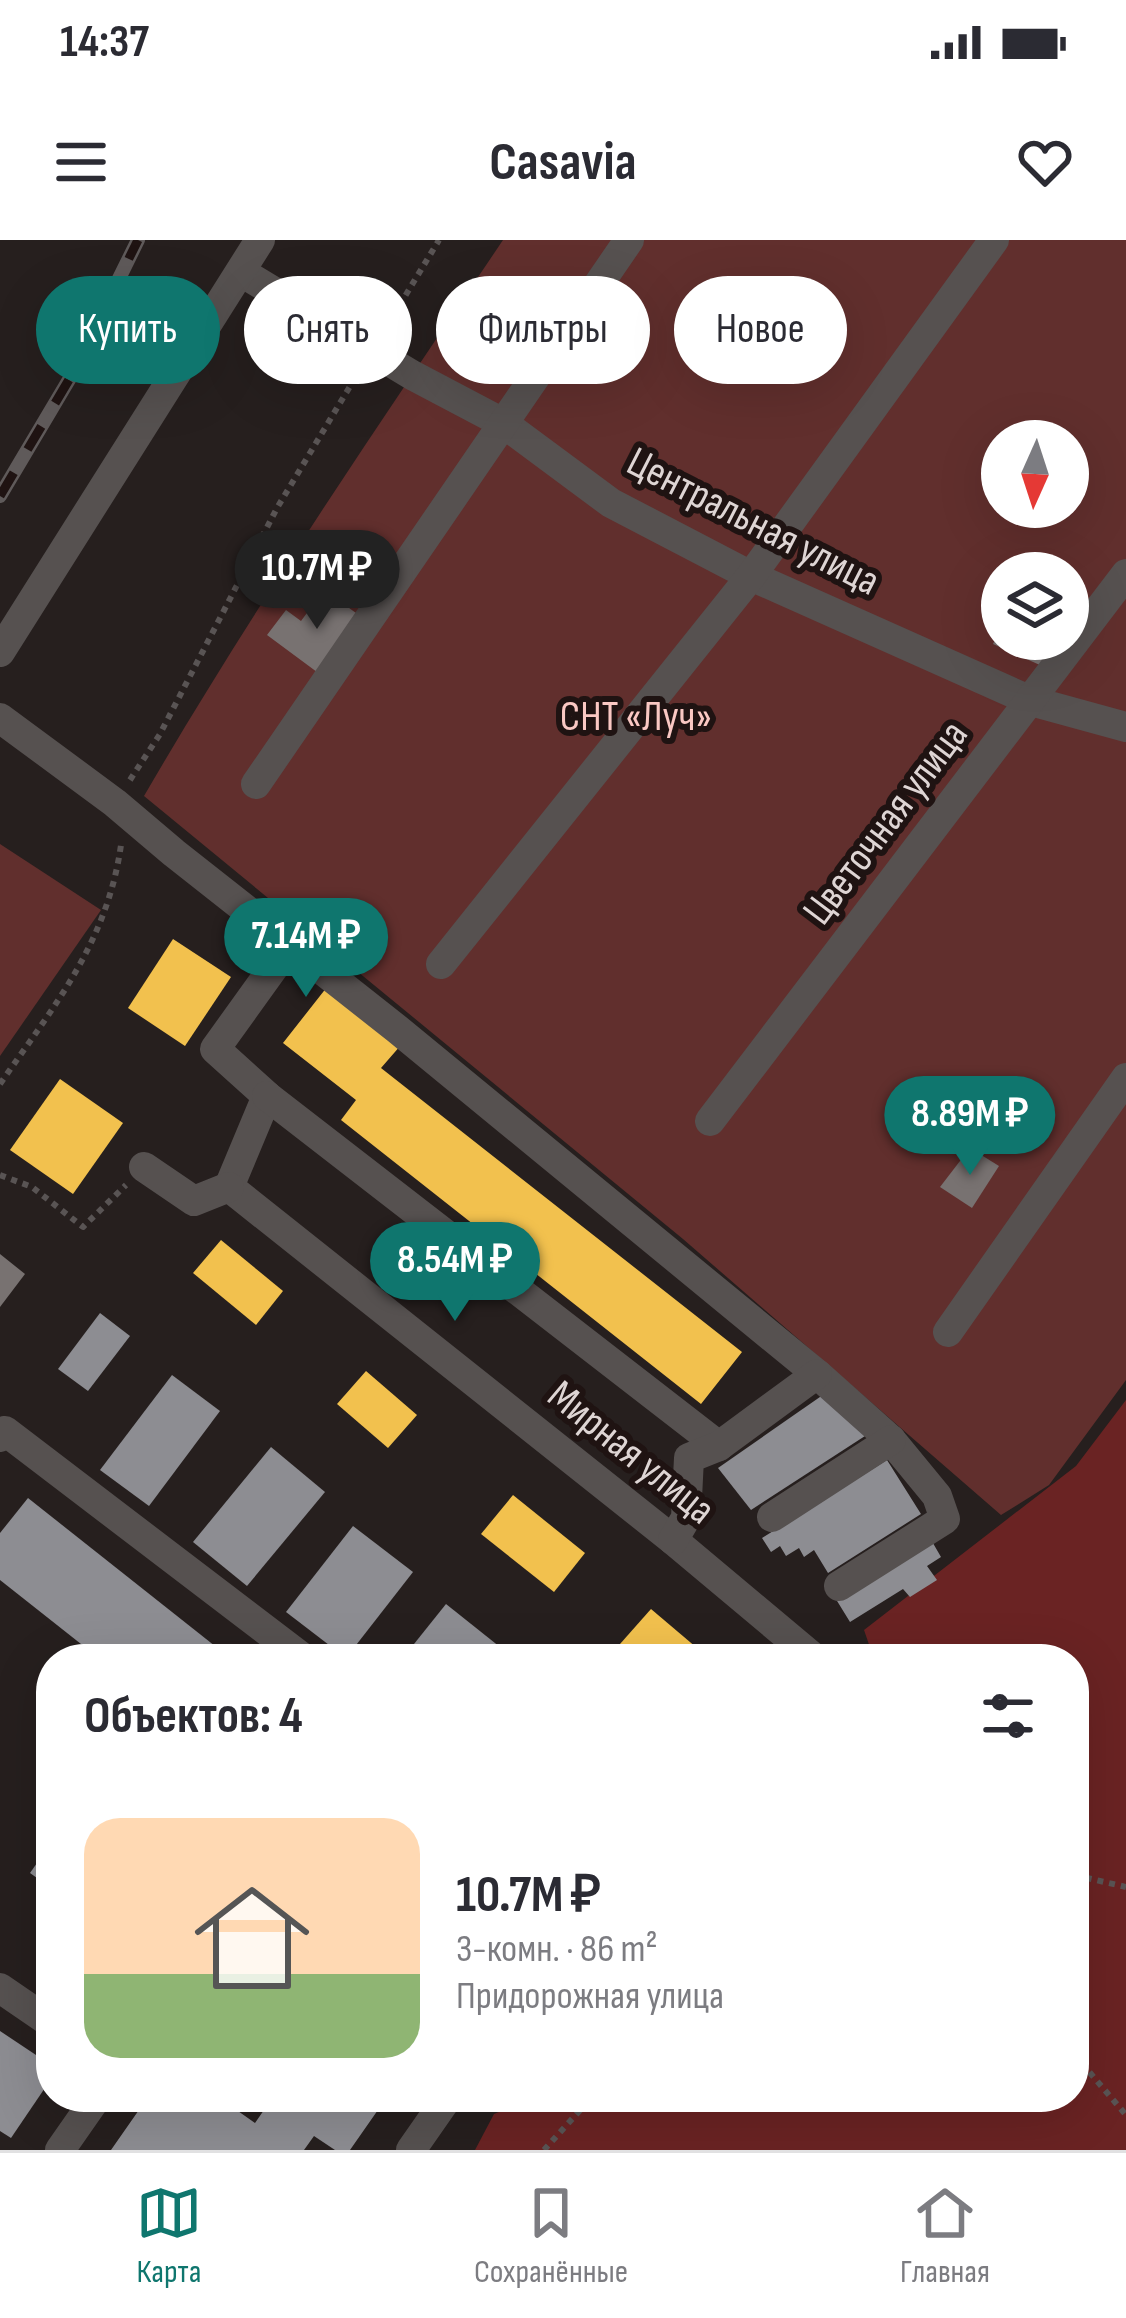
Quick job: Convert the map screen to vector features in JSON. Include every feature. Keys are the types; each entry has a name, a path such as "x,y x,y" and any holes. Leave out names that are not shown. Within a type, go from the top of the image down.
{"street":[{"path":"0,652 260,240"},
{"path":"256,784 629,240"},
{"path":"441,964 752,576 994,240"},
{"name":"Центральная улица","path":"241,272 248,276"},
{"name":"Центральная улица","path":"412,375 503,423 611,503 752,576 1031,701 1126,727"},
{"name":"Цветочная улица","path":"710,1121 1126,574"},
{"path":"0,718 397,1029 891,1440 937,1496 945,1519 839,1586"},
{"path":"289,946 215,1048 267,1096 719,1446"},
{"path":"948,1332 1126,1078"},
{"path":"144,1167 194,1201 229,1187 267,1096"},
{"name":"Мирная улица","path":"229,1187 797,1644"},
{"path":"673,1540 686,1518 689,1458 719,1446 817,1374"},
{"path":"0,1437 4,1431 284,1644"},
{"path":"772,1517 891,1440"},
{"path":"0,1988 36,2013"},
{"path":"60,2150 87,2112"},
{"path":"411,2150 438,2112"}],"path":[{"path":"412,284 439,240"},
{"path":"0,1084 75,977 109,906 120,808 277,508 352,384"},
{"path":"0,1175 32,1187 83,1227 144,1167"},
{"path":"1089,1878 1126,1887"},
{"path":"1089,2072 1126,2115"},
{"path":"544,2150 578,2112"}],"green space":[{"name":"СНТ «Луч»","path":"503,240 1126,240 1126,1380 1049,1485 1001,1515 683,1239 144,796 274,584 407,384 412,384 412,376 436,340 436,384 650,384 650,276 479,276"},
{"path":"0,844 101,910 0,1056"}],"shaded area":[{"path":"1126,1400 1126,2150 475,2150 499,2112 1089,2112 1089,1644 869,1644 864,1630 1076,1466"}],"building: Жильё":[{"path":"173,939 231,977 185,1046 128,1008"},
{"path":"327,987 401,1045 381,1068 742,1352 701,1404 341,1120 356,1100 283,1043"},
{"path":"60,1079 123,1123 73,1194 10,1150"},
{"path":"221,1240 283,1291 256,1325 193,1273"},
{"path":"366,1371 417,1415 388,1448 337,1404"},
{"path":"513,1495 585,1553 554,1592 481,1534"},
{"path":"651,1609 692,1644 620,1644"}],"building: Промзона":[{"path":"100,1313 130,1336 88,1391 58,1369"},
{"path":"172,1375 220,1411 149,1506 100,1470"},
{"path":"830,1390 865,1436 751,1510 718,1468"},
{"path":"271,1447 325,1492 247,1586 193,1542"},
{"path":"887,1460 921,1514 828,1573 814,1550 804,1557 799,1548 786,1556 780,1546 771,1552 762,1538"},
{"path":"28,1498 212,1644 81,1644 0,1580 0,1533"},
{"path":"353,1526 413,1572 357,1644 328,1644 286,1612"},
{"path":"930,1538 941,1557 927,1566 937,1580 910,1597 903,1589 850,1622 834,1596"},
{"path":"446,1604 496,1644 414,1644"},
{"path":"0,2031 36,2055 36,2101 11,2138 0,2131"},
{"path":"138,2112 239,2112 255,2123 263,2112 377,2112 350,2150 335,2150 314,2136 304,2150 111,2150"}],"building: Прочее":[{"path":"324,590 363,618 321,675 267,635 286,610 301,621"},
{"path":"970,1148 999,1166 972,1208 940,1187"},
{"path":"0,1254 25,1274 0,1307"}],"railway":[{"path":"0,496 70,378 138,240"}]}
